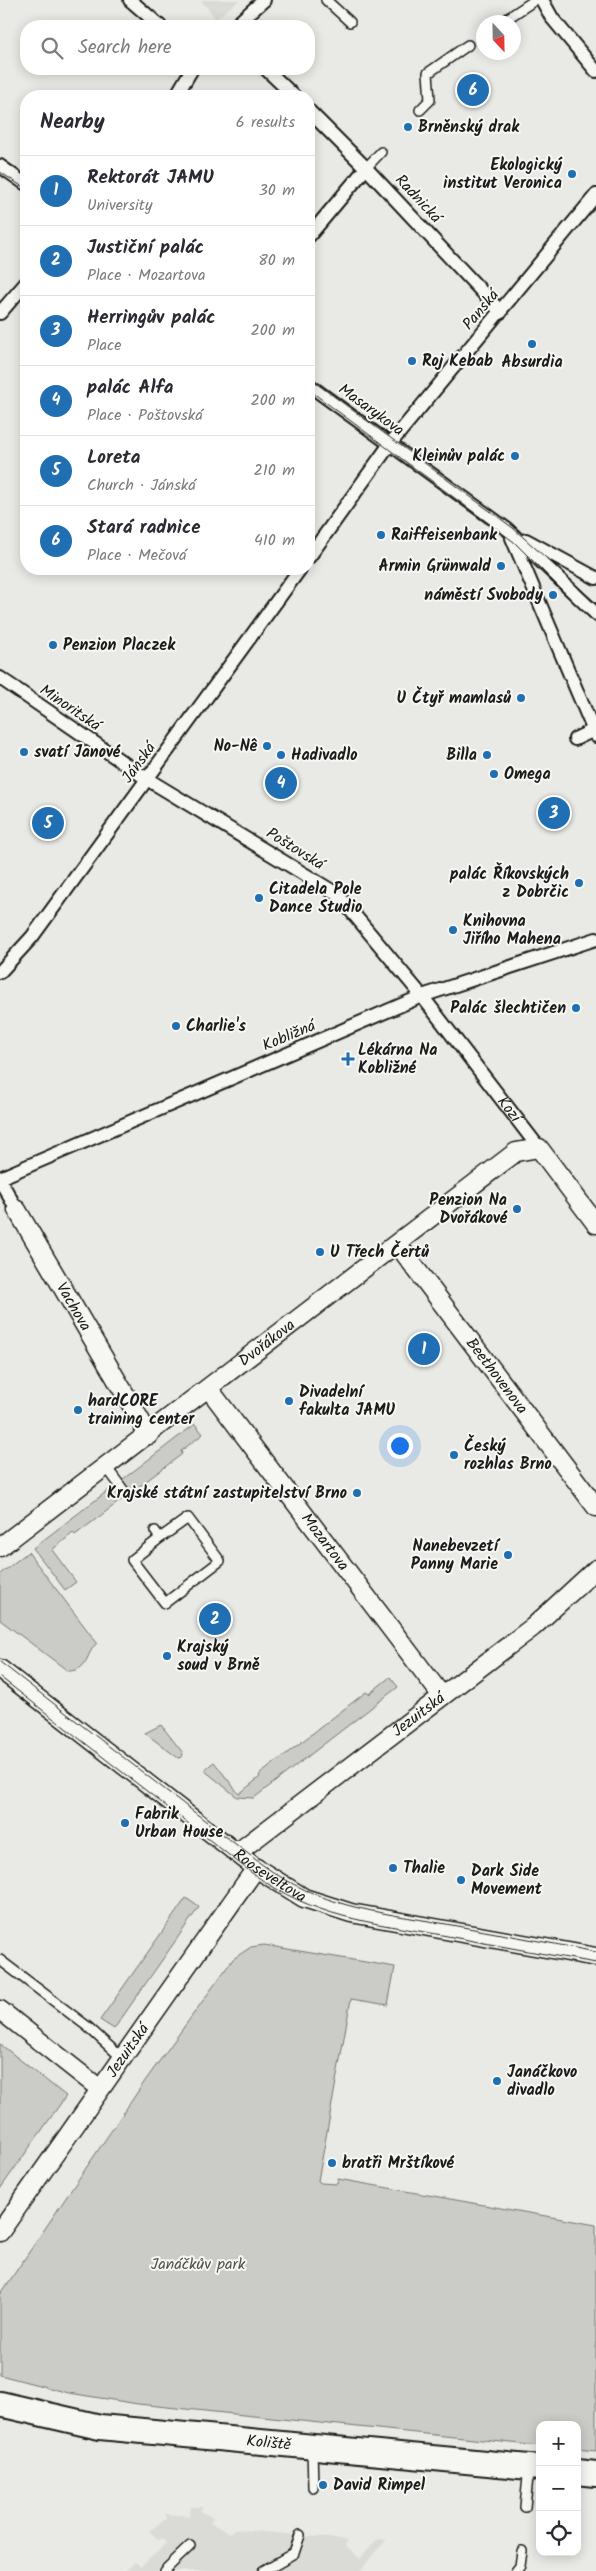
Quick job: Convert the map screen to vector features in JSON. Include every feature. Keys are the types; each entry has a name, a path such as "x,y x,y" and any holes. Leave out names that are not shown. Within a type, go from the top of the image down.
{"main road":[{"name":"Koliště","path":"0,2404 100,2427 534,2468"},
{"path":"581,2472 596,2474"}],"street":[{"path":"130,0 153,20"},
{"path":"241,20 264,0"},
{"path":"542,0 558,26 596,71"},
{"path":"180,90 188,75"},
{"path":"272,75 288,90"},
{"name":"Radnická","path":"315,117 366,168 501,312"},
{"path":"0,166 20,180"},
{"path":"315,229 366,168"},
{"name":"Panská","path":"390,444 596,195"},
{"path":"0,313 20,290"},
{"name":"Masarykova","path":"315,389 508,530"},
{"path":"315,549 390,444"},
{"path":"508,530 596,578"},
{"path":"508,530 596,614"},
{"path":"508,530 595,733 575,739"},
{"name":"Jánská","path":"0,972 32,937 296,575"},
{"name":"Minoritská","path":"0,678 147,780"},
{"name":"Poštovská","path":"147,780 337,894 422,996"},
{"name":"Kobližná","path":"0,1179 422,996 596,939"},
{"name":"Kozí","path":"422,996 596,1224"},
{"name":"Dvořákova","path":"0,1547 107,1468 516,1152 539,1148"},
{"name":"Vachova","path":"0,1179 149,1435"},
{"name":"Beethovenova","path":"398,1245 596,1507"},
{"name":"Mozartova","path":"209,1389 442,1696"},
{"name":"Jezuitská","path":"234,1851 242,1849 534,1627 596,1569"},
{"name":"Rooseveltova","path":"0,1669 256,1868 304,1898 326,1907 596,1957"},
{"name":"Jezuitská","path":"0,2232 256,1868"},
{"path":"0,2010 100,2089"}],"lane":[{"path":"326,0 350,22"},
{"path":"512,15 535,0"},
{"path":"420,110 430,100 428,73 468,45"},
{"path":"366,168 381,152"},
{"path":"107,1468 128,1496"},
{"path":"188,1518 220,1561 165,1603 132,1560 157,1535 188,1518"},
{"path":"0,1960 88,2027 122,2058"},
{"path":"312,2446 313,2487"},
{"path":"525,2507 534,2468"},
{"path":"263,2571 294,2553 300,2535"},
{"path":"164,2571 190,2546"},
{"path":"516,2571 520,2566 522,2551"}],"shaded area":[{"path":"201,0 239,0 216,19"},
{"path":"191,2507 203,2507 200,2511 213,2518 210,2523 230,2533 234,2529 348,2540 345,2545 360,2559 377,2539 386,2540 361,2571 125,2571 135,2562 141,2567 166,2543 162,2538 159,2540 149,2531 166,2519 165,2514 189,2516"}],"green space":[{"path":"195,1424 203,1434 181,1451 182,1454 75,1535 73,1533 52,1550 76,1582 65,1590 33,1548"},
{"path":"28,1552 97,1643 80,1668 68,1671 0,1620 0,1574"},
{"path":"390,1677 398,1687 254,1798 237,1797 204,1770 214,1762 239,1794 260,1777 259,1775 366,1692 369,1694"},
{"path":"161,1725 183,1753 182,1757 178,1758 145,1733"},
{"path":"186,1898 199,1907 114,2029 100,2020"},
{"name":"Janáčkův park","path":"264,1945 395,1967 388,2005 351,1999 318,2181 321,2183 337,2184 338,2179 596,2225 596,2451 581,2449 581,2421 536,2421 536,2446 138,2404 69,2393 0,2375 0,2295 145,2081 233,1959 251,1947"},
{"path":"0,2044 66,2096 0,2189"}],"tram line":[{"path":"0,158 20,173"},
{"path":"0,172 20,185"},
{"path":"315,382 513,528 596,603"},
{"path":"315,394 514,542 596,624"},
{"path":"0,1662 260,1863 305,1890 349,1906 372,1911 596,1952"},
{"path":"0,1677 252,1873 298,1900 320,1909 366,1922 596,1963"}],"place":[{"name":"Stará radnice","path":"473,90"},
{"name":"Brněnský drak","path":"408,127"},
{"name":"Ekologický institut Veronica","path":"572,174"},
{"name":"Absurdia","path":"532,344"},
{"name":"Roj Kebab","path":"412,361"},
{"name":"Kleinův palác","path":"515,456"},
{"name":"Raiffeisenbank","path":"381,535"},
{"name":"Armin Grünwald","path":"501,566"},
{"name":"náměstí Svobody","path":"553,595"},
{"name":"Penzion Placzek","path":"53,645"},
{"name":"U Čtyř mamlasů","path":"521,698"},
{"name":"No-Nê","path":"267,746"},
{"name":"svatí Janové","path":"24,752"},
{"name":"Hadivadlo","path":"281,755"},
{"name":"Billa","path":"487,755"},
{"name":"Omega","path":"494,774"},
{"name":"palác Alfa","path":"281,783"},
{"name":"Herringův palác","path":"554,813"},
{"name":"Loreta","path":"48,823"},
{"name":"palác Říkovských z Dobrčic","path":"579,883"},
{"name":"Citadela Pole Dance Studio","path":"259,898"},
{"name":"Knihovna Jiřího Mahena","path":"453,930"},
{"name":"Palác šlechtičen","path":"576,1008"},
{"name":"Charlie's","path":"176,1026"},
{"name":"Lékárna Na Kobližné","path":"348,1059"},
{"name":"Penzion Na Dvořákové","path":"517,1209"},
{"name":"U Třech Čertů","path":"320,1252"},
{"name":"Rektorát JAMU","path":"424,1349"},
{"name":"Divadelní fakulta JAMU","path":"289,1401"},
{"name":"hardCORE training center","path":"78,1410"},
{"name":"Český rozhlas Brno","path":"454,1455"},
{"name":"Krajské státní zastupitelství Brno","path":"357,1493"},
{"name":"Nanebevzetí Panny Marie","path":"508,1555"},
{"name":"Justiční palác","path":"215,1619"},
{"name":"Krajský soud v Brně","path":"167,1656"},
{"name":"Fabrik Urban House","path":"125,1823"},
{"name":"Thalie","path":"393,1868"},
{"name":"Dark Side Movement","path":"461,1880"},
{"name":"Janáčkovo divadlo","path":"497,2081"},
{"name":"bratři Mrštíkové","path":"332,2163"},
{"name":"David Rimpel","path":"323,2485"}]}
